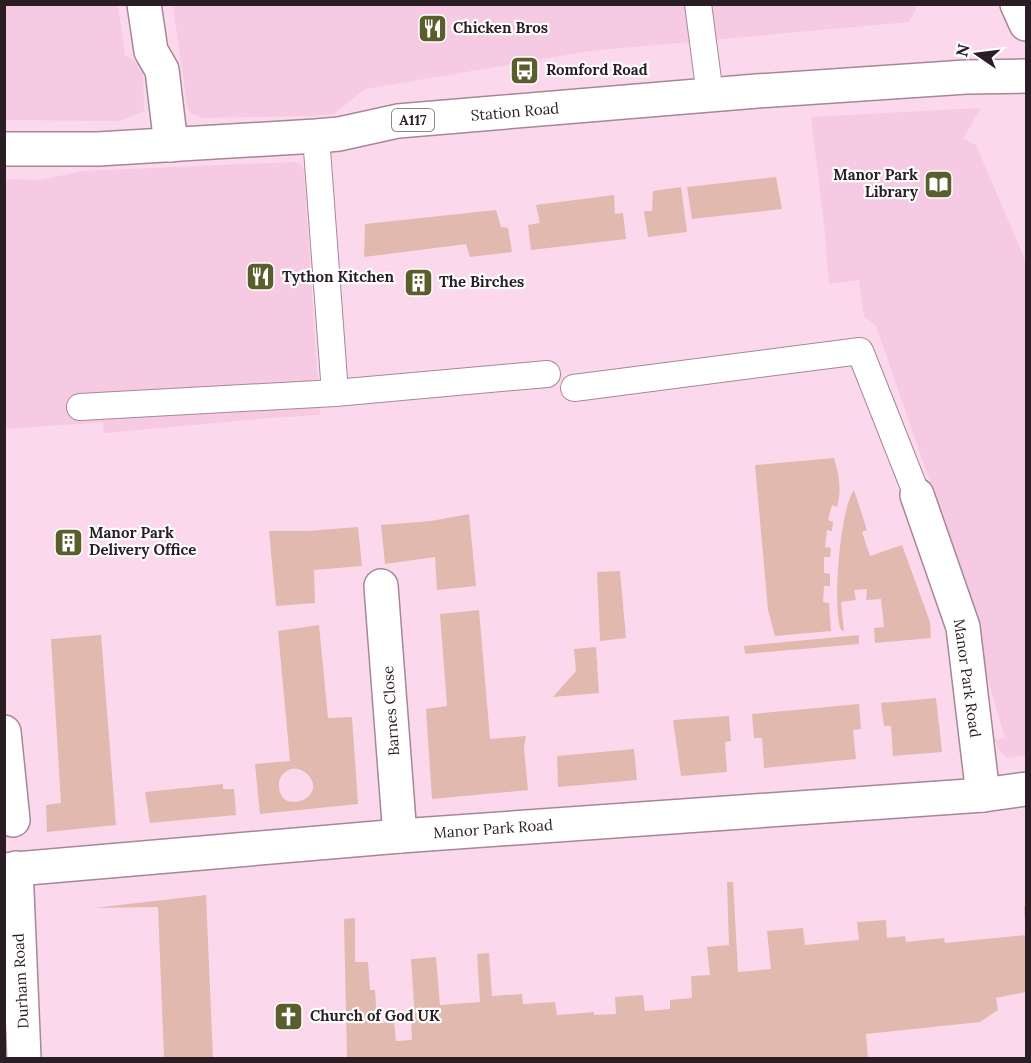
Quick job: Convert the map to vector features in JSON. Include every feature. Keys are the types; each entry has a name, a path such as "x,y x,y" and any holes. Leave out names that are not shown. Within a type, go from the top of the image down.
{"street":[{"path":"144,4 151,51 162,70 171,145"},
{"path":"1017,4 1026,24"},
{"name":"Station Road","path":"4,148 98,149 316,136 339,134 398,121 895,81 1026,76"},
{"name":"Manor Park Road","path":"917,495 963,627 983,795"},
{"name":"Barnes Close","path":"381,586 400,836"},
{"path":"4,732 13,820"},
{"name":"Manor Park Road","path":"10,869 400,836 983,795 1026,789"},
{"name":"Durham Road","path":"10,869 24,1059"}],"lane":[{"path":"698,4 710,95"},
{"path":"316,136 335,393"},
{"path":"573,388 860,351 917,495"},
{"path":"80,407 335,393 547,374"}],"shaded area":[{"path":"915,4 916,10 909,22 589,51 365,89 334,114 203,118 190,113 187,105 173,5"},
{"path":"5,5 118,5 125,55 143,66 144,111 120,121 5,120"},
{"path":"981,108 963,139 976,145 1026,262 1026,755 1007,758 998,749 995,740 1005,738 934,493 876,326 864,316 859,280 829,284 811,117"},
{"path":"294,162 301,165 304,171 320,415 104,433 103,422 5,429 4,179 40,180 83,171"},
{"path":"776,177 782,209 692,219 687,187"},
{"path":"681,187 687,232 648,237 644,211 652,211 653,191"},
{"path":"614,195 615,214 623,213 626,239 531,250 528,225 540,223 536,205"},
{"path":"496,210 501,227 508,228 512,252 470,257 466,244 364,257 365,224"},
{"path":"834,458 840,488 837,507 832,505 828,520 833,522 832,531 827,530 825,547 831,548 830,557 824,557 824,573 830,574 830,586 824,586 823,602 829,603 831,631 775,636 768,610 755,465"},
{"path":"854,490 867,530 862,532 870,556 902,545 930,622 931,638 875,643 874,628 884,627 881,599 866,600 867,589 854,590 856,600 841,602 844,631 841,630 838,619 837,581 841,537 849,500"},
{"path":"469,514 476,586 437,590 435,557 385,564 381,525 431,521"},
{"path":"358,527 362,566 314,570 315,603 276,606 269,531"},
{"path":"620,571 626,638 600,641 597,572"},
{"path":"479,610 490,739 526,736 524,748 528,790 432,799 426,709 447,706 440,614"},
{"path":"319,625 328,718 352,717 358,804 260,814 255,764 290,761 278,631","holes":["294,769 305,772 313,784 308,797 294,802 287,801 282,796 279,787 283,774"]},
{"path":"101,635 116,825 47,832 46,805 61,803 51,639"},
{"path":"859,635 859,644 745,654 744,646"},
{"path":"596,647 599,693 553,697 576,671 574,649"},
{"path":"936,698 942,752 893,756 891,726 884,726 881,703"},
{"path":"859,704 861,729 853,730 856,759 764,768 762,738 754,738 752,714"},
{"path":"729,716 731,741 725,742 727,772 681,776 673,720"},
{"path":"634,749 637,780 558,787 557,756"},
{"path":"223,784 223,789 234,789 236,815 150,823 145,792"},
{"path":"727,882 733,882 738,972 771,969 767,931 803,928 805,945 859,940 857,922 886,920 887,938 905,936 906,942 944,938 945,943 1026,935 1026,992 996,998 998,1010 980,1022 866,1034 868,1058 347,1058 344,919 355,918 355,962 368,962 370,990 375,990 377,1023 394,1022 396,1041 412,1040 411,1020 415,1020 411,959 436,957 440,1005 480,1002 477,954 489,953 492,996 522,994 523,1004 555,1002 557,1015 594,1012 594,1015 616,1014 615,997 643,995 645,1011 670,1009 670,1000 692,998 691,976 710,975 707,947 729,945"},
{"path":"206,895 213,1058 164,1058 158,907 94,908"},
{"path":"1024,906 1026,906 1026,935"}],"place":[{"name":"Chicken Bros","path":"432,28"},
{"name":"Romford Road","path":"525,70"},
{"name":"Manor Park Library","path":"939,184"},
{"name":"Tython Kitchen","path":"261,277"},
{"name":"The Birches","path":"418,282"},
{"name":"Manor Park Delivery Office","path":"68,542"},
{"name":"Church of God UK","path":"289,1016"}]}
